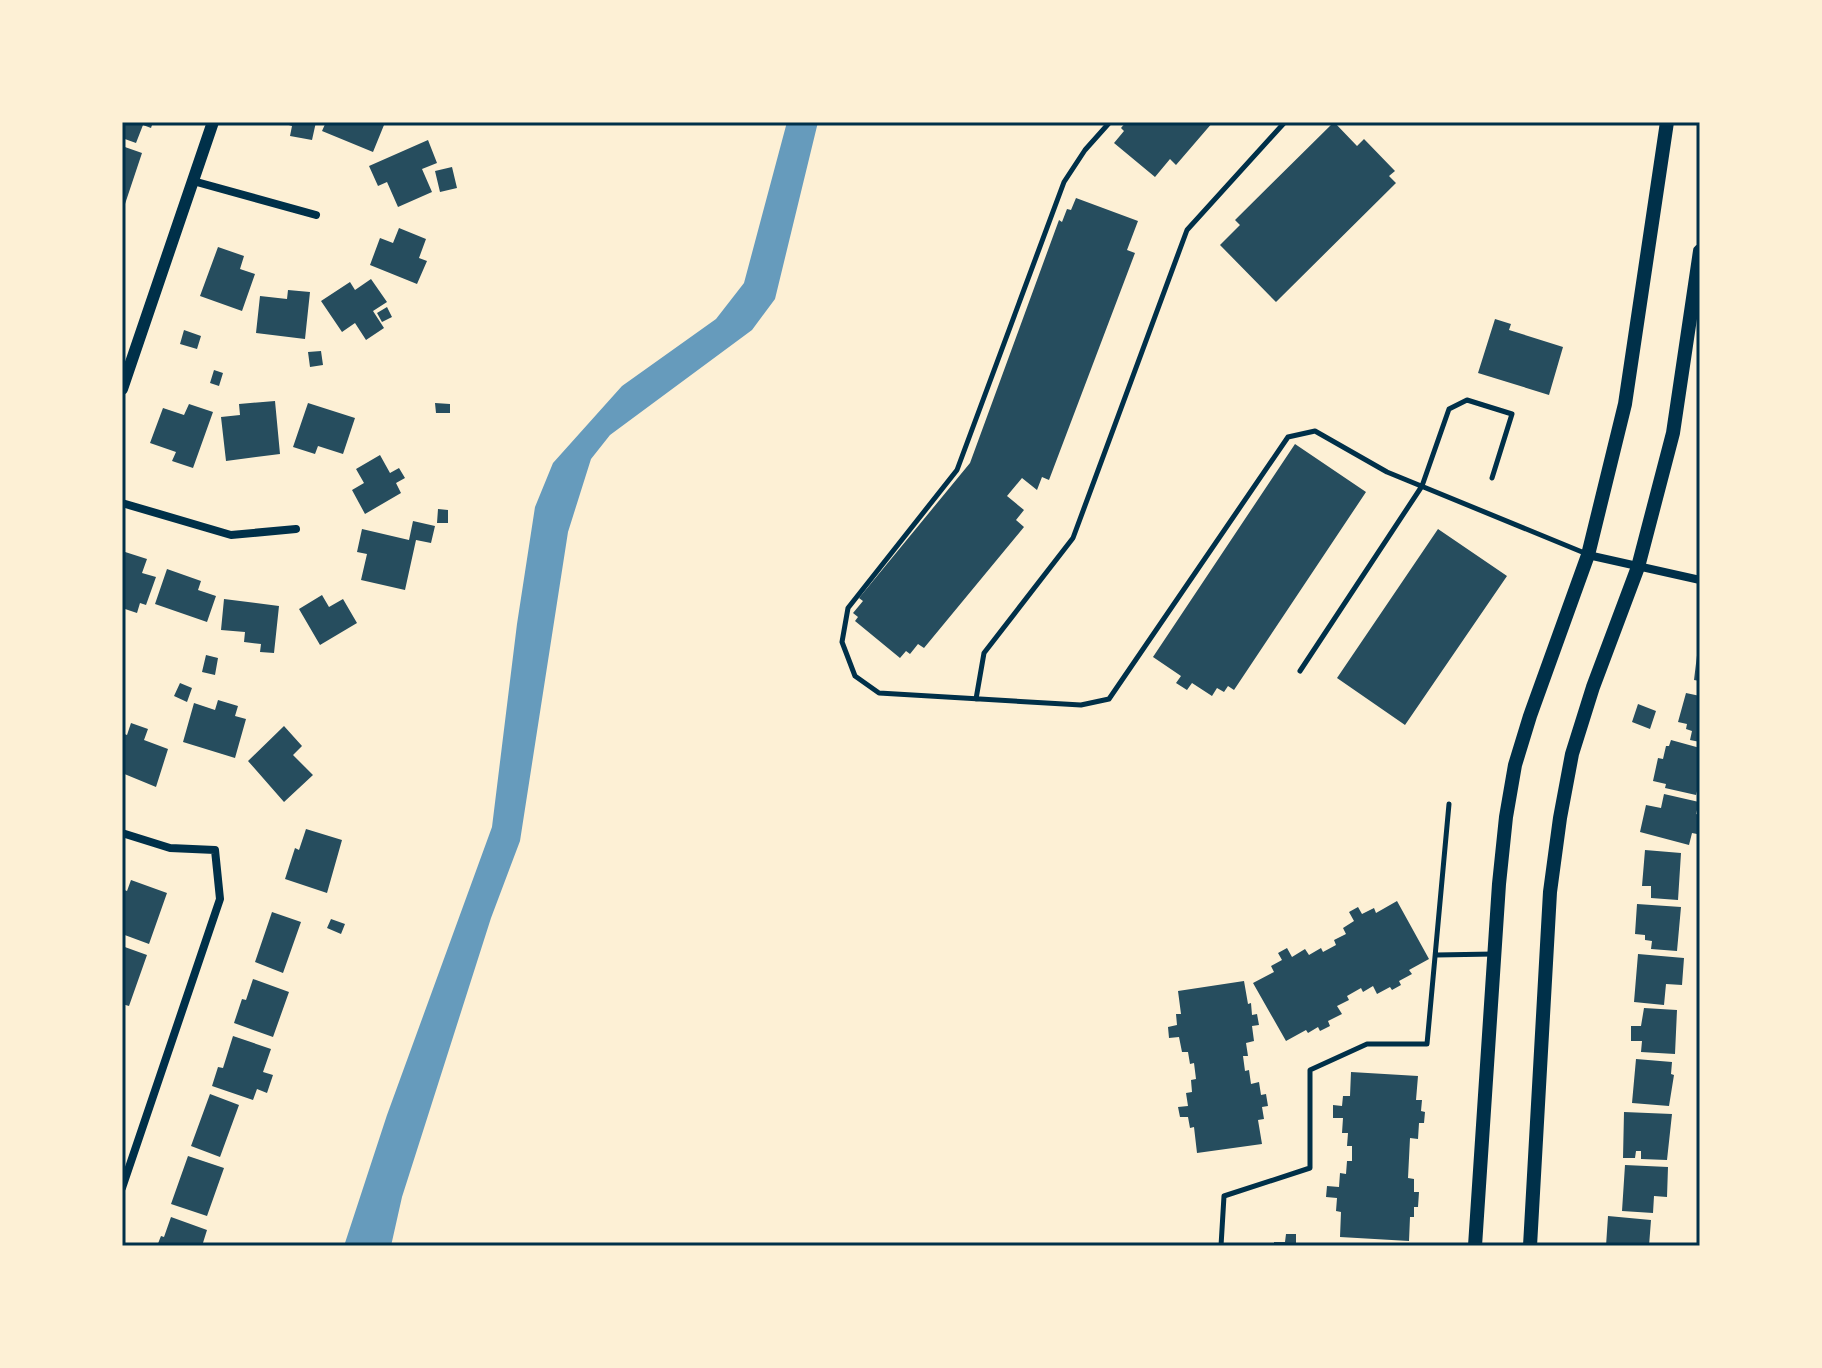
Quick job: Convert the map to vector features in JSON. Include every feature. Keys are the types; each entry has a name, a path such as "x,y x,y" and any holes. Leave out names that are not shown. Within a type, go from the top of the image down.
{"main road":[{"path":"1475,1246 1506,817 1515,765 1530,716 1588,555 1625,404 1667,122"},
{"path":"1530,1246 1550,892 1560,818 1572,754 1593,687 1638,567 1673,433 1700,251"}],"street":[{"path":"122,389 213,122"},
{"path":"193,181 316,215"},
{"path":"122,503 231,535 296,529"},
{"path":"1588,555 1700,580"},
{"path":"122,833 170,848 215,850 220,899 122,1188"}],"lane":[{"path":"1110,122 1085,150 1064,182 957,470 848,608 842,642 855,676 879,693 1081,705 1109,699 1288,437 1315,431 1387,472 1588,555"},
{"path":"976,699 984,653 1073,538 1187,230 1285,122"},
{"path":"1300,671 1422,486 1449,409 1467,400 1512,414 1492,478"},
{"path":"1221,1246 1224,1196 1310,1168 1310,1070 1367,1044 1427,1044 1449,804"},
{"path":"1436,955 1495,954"}],"water":[{"path":"787,122 818,122 775,299 752,330 610,435 591,459 568,532 520,841 491,918 402,1197 391,1246 344,1246 387,1115 492,827 535,507 553,463 622,386 716,319 744,283"}],"building":[{"path":"122,122 153,122 151,128 143,125 136,143 122,138"},
{"path":"279,122 316,122 312,140 290,136 292,126"},
{"path":"326,122 377,122 384,125 373,152 322,131"},
{"path":"1126,122 1213,122 1176,165 1170,159 1155,177 1114,143 1124,131 1121,128"},
{"path":"1334,122 1357,146 1364,139 1395,171 1389,176 1396,183 1276,302 1220,245 1240,225 1235,220"},
{"path":"428,140 437,163 422,169 432,192 398,207 387,182 378,186 369,166"},
{"path":"122,146 142,153 123,210 122,210"},
{"path":"452,167 457,188 440,192 435,171"},
{"path":"1076,198 1138,221 1127,250 1135,253 1049,480 1042,477 1037,490 1022,478 1007,496 1024,510 1016,520 1024,527 924,648 918,644 910,654 906,651 900,658 855,621 858,617 853,613 863,601 859,598 970,463 1059,220 1062,222"},
{"path":"399,228 426,239 419,258 427,261 417,284 370,265 380,238 393,243"},
{"path":"218,247 244,256 240,269 255,274 242,311 200,296"},
{"path":"371,279 387,302 373,311 384,328 366,340 355,323 342,332 321,301 350,282 355,290"},
{"path":"288,290 310,292 305,339 256,333 260,296 287,299"},
{"path":"387,307 392,317 382,322 377,313"},
{"path":"1495,319 1511,324 1509,330 1563,347 1549,395 1478,373"},
{"path":"184,330 201,336 197,349 180,344"},
{"path":"321,351 323,365 310,367 308,352"},
{"path":"214,370 223,373 219,386 210,383"},
{"path":"275,401 280,454 226,461 221,417 240,415 239,404"},
{"path":"308,403 355,418 343,454 318,446 315,454 293,447"},
{"path":"435,403 450,404 450,413 436,413"},
{"path":"189,404 213,412 193,468 172,461 176,452 150,443 163,408 184,415"},
{"path":"1295,444 1366,492 1234,690 1228,686 1224,692 1217,688 1212,696 1192,683 1187,690 1176,683 1181,676 1153,657"},
{"path":"380,455 390,473 399,468 405,478 396,483 401,493 365,514 352,490 364,483 356,469"},
{"path":"438,509 448,510 448,523 437,523"},
{"path":"413,521 435,526 431,543 416,540 405,590 361,580 367,554 357,552 362,529 409,540"},
{"path":"1438,529 1507,576 1405,725 1337,678"},
{"path":"122,551 147,559 142,573 156,577 146,605 140,603 137,613 122,608"},
{"path":"167,569 201,581 198,590 216,596 207,622 155,604"},
{"path":"322,595 329,607 343,599 357,623 320,645 299,609"},
{"path":"224,599 279,606 274,653 260,652 261,644 244,642 245,632 221,630"},
{"path":"1700,647 1700,681 1694,680"},
{"path":"206,655 218,658 215,675 202,672"},
{"path":"180,683 192,688 187,702 174,696"},
{"path":"1686,693 1700,696 1700,742 1690,740 1692,731 1686,729 1687,724 1678,722"},
{"path":"218,700 238,706 235,716 246,719 235,758 183,742 194,703 215,710"},
{"path":"1638,704 1656,711 1650,729 1632,722"},
{"path":"131,723 148,729 144,740 168,749 156,787 122,773 122,733 127,735"},
{"path":"284,726 302,746 293,755 313,775 284,802 248,761"},
{"path":"1671,740 1700,748 1700,780 1696,795 1665,788 1666,784 1653,781 1658,758 1663,759"},
{"path":"1664,794 1699,802 1697,834 1692,833 1689,845 1640,832 1646,805 1661,808"},
{"path":"306,829 342,840 327,893 285,879 295,848 299,850"},
{"path":"1645,850 1681,853 1678,900 1651,898 1651,886 1642,886"},
{"path":"131,880 167,893 149,944 122,934 122,889 127,891"},
{"path":"1397,901 1429,959 1409,970 1412,974 1399,981 1401,985 1392,990 1390,987 1377,994 1373,986 1363,992 1361,988 1347,996 1349,1000 1337,1006 1342,1014 1328,1021 1330,1026 1320,1031 1318,1027 1308,1033 1306,1030 1286,1041 1253,983 1274,972 1271,966 1282,960 1278,953 1287,948 1292,957 1305,949 1309,955 1336,945 1334,940 1346,934 1343,928 1354,921 1349,912 1358,907 1362,914 1374,908 1376,913"},
{"path":"1637,904 1681,907 1677,951 1651,949 1652,941 1645,940 1645,935 1635,934"},
{"path":"272,912 301,922 283,973 255,962"},
{"path":"331,919 345,924 341,934 327,928"},
{"path":"122,946 147,955 129,1006 122,1004"},
{"path":"1638,954 1684,958 1682,985 1666,984 1664,1005 1634,1002"},
{"path":"253,979 289,992 273,1037 234,1023"},
{"path":"1244,981 1248,1004 1251,1003 1252,1015 1257,1014 1259,1025 1252,1026 1254,1041 1246,1043 1248,1056 1243,1056 1245,1071 1249,1070 1251,1084 1259,1082 1261,1095 1266,1094 1268,1106 1262,1107 1264,1119 1258,1120 1262,1144 1197,1153 1194,1127 1190,1128 1188,1117 1180,1117 1178,1107 1188,1106 1186,1093 1192,1092 1191,1080 1196,1079 1194,1063 1190,1064 1188,1052 1182,1052 1179,1037 1169,1038 1168,1027 1177,1025 1176,1014 1181,1014 1178,991"},
{"path":"1644,1008 1677,1010 1675,1054 1641,1052 1642,1041 1631,1041 1631,1026 1641,1026"},
{"path":"233,1036 271,1049 263,1072 273,1075 267,1093 257,1089 253,1100 212,1086 218,1067 223,1068"},
{"path":"1636,1059 1672,1062 1671,1074 1674,1075 1669,1106 1632,1103"},
{"path":"1351,1072 1418,1076 1416,1100 1422,1100 1421,1111 1425,1112 1424,1123 1419,1123 1418,1139 1410,1138 1408,1178 1414,1179 1414,1192 1419,1192 1418,1207 1414,1207 1414,1217 1410,1217 1409,1241 1340,1237 1341,1212 1336,1211 1337,1198 1326,1197 1327,1186 1339,1187 1340,1173 1346,1174 1347,1161 1352,1161 1352,1146 1347,1146 1348,1133 1342,1133 1343,1118 1333,1118 1333,1105 1342,1106 1343,1096 1350,1096"},
{"path":"210,1094 239,1105 220,1157 191,1146"},
{"path":"1624,1112 1672,1114 1667,1160 1641,1159 1641,1151 1636,1151 1635,1158 1623,1158"},
{"path":"188,1156 224,1168 207,1216 171,1204"},
{"path":"1625,1165 1668,1167 1667,1197 1654,1196 1653,1213 1622,1211"},
{"path":"1608,1216 1651,1220 1649,1246 1606,1246"},
{"path":"171,1217 207,1230 202,1246 157,1246"},
{"path":"1286,1234 1296,1234 1296,1246 1274,1246 1274,1242 1285,1242"}]}
